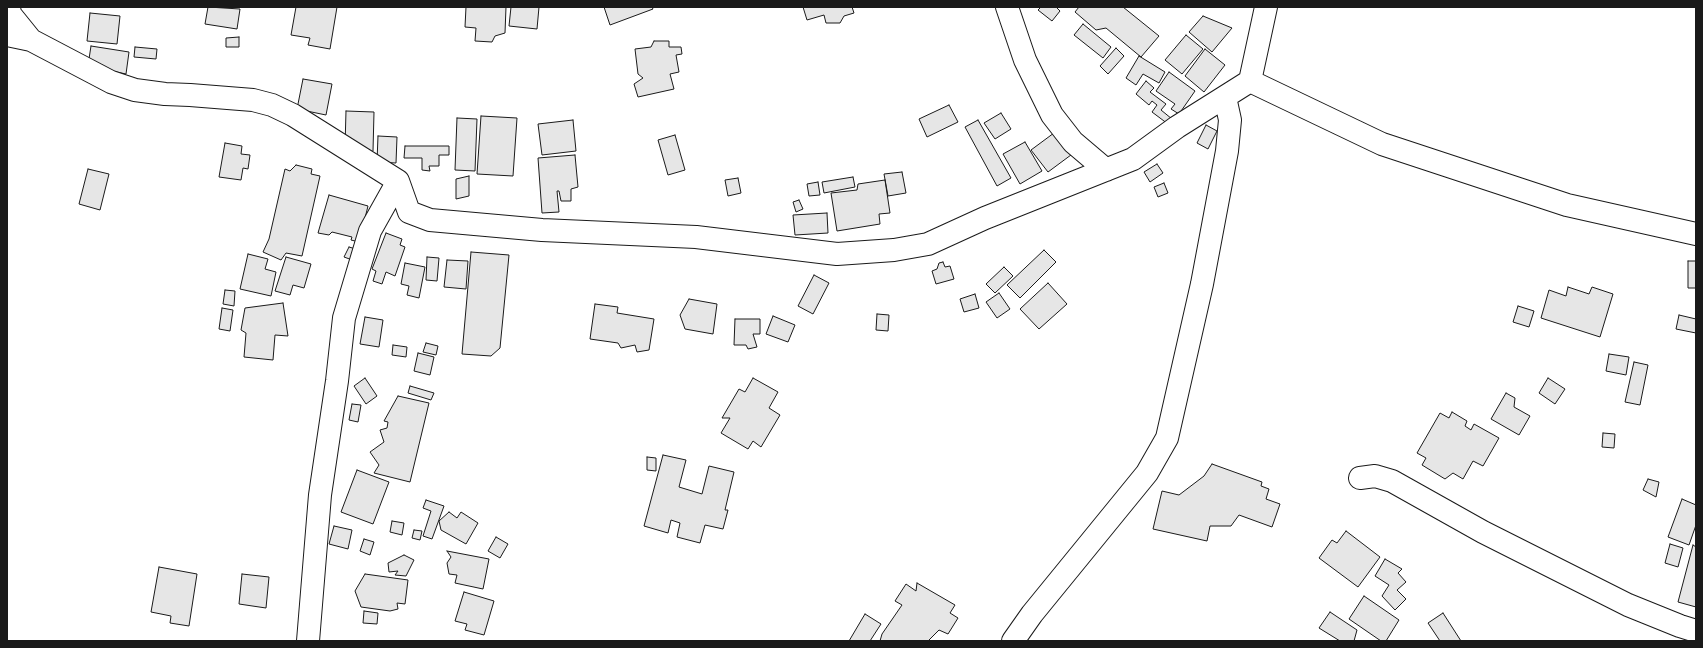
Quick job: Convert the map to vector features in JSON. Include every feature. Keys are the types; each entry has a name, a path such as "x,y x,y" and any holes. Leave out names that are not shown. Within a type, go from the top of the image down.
{"street":[{"path":"9,7 10,14 31,40"},
{"path":"1007,7 1026,60 1052,115 1073,142 1106,170"},
{"path":"7,35 31,40 111,82 135,90 165,94 253,100 272,105 293,115 398,181 409,212 430,220 542,230 696,236 837,254 894,250 928,244 985,218 1133,160 1177,127 1250,81 1266,7"},
{"path":"1250,81 1382,144 1567,205 1696,234"},
{"path":"1013,641 1032,614 1147,473 1167,438 1202,284 1227,151 1230,120 1225,97"},
{"path":"308,641 320,495 337,381 344,318 370,230 398,181"},
{"path":"1360,478 1375,476 1392,481 1483,532 1628,605 1696,631"}],"building":[{"path":"208,7 240,9 237,29 205,24"},
{"path":"296,7 337,7 330,49 308,45 310,38 291,35"},
{"path":"466,7 506,7 505,33 495,36 492,42 475,41 476,28 465,27"},
{"path":"511,7 539,7 537,29 509,26"},
{"path":"604,7 652,7 653,9 610,25"},
{"path":"803,7 852,7 854,13 844,16 840,23 826,23 824,15 807,20"},
{"path":"1041,7 1056,7 1060,11 1052,21 1038,10"},
{"path":"1079,7 1123,7 1159,36 1141,57 1106,28 1096,30 1075,12"},
{"path":"90,13 120,16 117,44 87,41"},
{"path":"1203,16 1232,28 1212,52 1189,32"},
{"path":"1083,24 1111,47 1103,58 1074,35"},
{"path":"1186,35 1203,49 1182,74 1165,60"},
{"path":"239,37 239,47 226,47 226,38"},
{"path":"654,41 669,41 669,47 681,47 682,54 676,55 679,72 670,74 674,89 638,97 634,84 643,78 638,74 635,49 651,47"},
{"path":"91,46 129,52 126,74 112,71 89,59"},
{"path":"135,47 157,49 156,59 134,57"},
{"path":"1116,48 1124,56 1108,74 1100,66"},
{"path":"1205,49 1225,65 1204,92 1185,76"},
{"path":"1139,56 1165,72 1159,83 1143,74 1136,85 1126,78"},
{"path":"1169,72 1195,91 1179,114 1171,109 1175,104 1156,91"},
{"path":"303,79 332,84 326,115 297,109"},
{"path":"1146,81 1154,88 1150,92 1166,104 1161,110 1172,119 1168,124 1152,112 1157,105 1152,101 1149,105 1136,94"},
{"path":"949,105 958,122 927,137 919,119"},
{"path":"346,111 374,112 373,151 368,155 365,147 345,147"},
{"path":"1001,113 1011,129 995,139 984,123"},
{"path":"481,116 517,118 513,176 477,174"},
{"path":"457,118 477,119 475,171 455,170"},
{"path":"573,120 576,151 542,155 538,124"},
{"path":"978,120 1011,178 997,186 965,127"},
{"path":"1206,125 1217,131 1208,149 1197,143"},
{"path":"1058,130 1075,152 1048,172 1031,150"},
{"path":"675,135 685,170 668,175 658,140"},
{"path":"378,136 397,137 396,163 377,162"},
{"path":"1025,142 1042,171 1020,184 1003,154"},
{"path":"225,143 242,146 241,154 250,155 248,169 243,168 241,180 219,177"},
{"path":"405,146 449,146 449,155 439,155 439,166 429,166 430,171 422,170 422,158 404,158"},
{"path":"575,155 578,187 571,189 571,201 561,201 559,191 557,191 559,212 542,213 538,158"},
{"path":"1157,164 1163,173 1150,182 1144,172"},
{"path":"296,165 312,169 311,174 320,176 302,256 286,253 281,260 263,252 269,239 285,169 290,171"},
{"path":"88,169 109,174 100,210 79,204"},
{"path":"902,172 906,193 888,196 884,174"},
{"path":"469,176 469,196 456,199 456,179"},
{"path":"853,177 855,187 824,193 822,182"},
{"path":"738,178 741,193 728,196 725,180"},
{"path":"885,180 890,213 879,214 880,224 837,231 831,193 857,190 858,184"},
{"path":"818,182 820,195 809,196 807,184"},
{"path":"1164,183 1168,193 1158,197 1154,187"},
{"path":"329,195 368,206 359,242 351,240 352,237 332,232 329,235 318,233"},
{"path":"799,200 803,209 796,212 793,202"},
{"path":"827,213 828,233 795,235 793,215"},
{"path":"386,233 402,239 400,245 405,247 395,276 386,272 382,284 373,281 376,271 372,269"},
{"path":"349,247 359,250 355,261 344,257"},
{"path":"1044,250 1056,262 1020,298 1007,285"},
{"path":"471,252 509,255 500,348 491,356 462,354"},
{"path":"248,254 268,259 265,269 276,272 271,296 240,289"},
{"path":"286,257 311,264 304,288 293,285 290,295 275,291"},
{"path":"427,257 439,258 437,281 426,280"},
{"path":"447,260 468,261 466,289 444,287"},
{"path":"1688,261 1696,261 1696,288 1688,288"},
{"path":"943,262 945,267 950,266 954,279 936,284 932,271 937,269 939,263"},
{"path":"405,263 425,267 419,298 407,295 409,286 401,284"},
{"path":"1004,267 1013,276 995,293 986,284"},
{"path":"814,275 829,283 813,314 798,306"},
{"path":"1048,283 1067,304 1039,329 1020,309"},
{"path":"1568,287 1589,294 1592,287 1613,294 1600,337 1541,318 1549,290 1566,296"},
{"path":"225,290 235,291 234,306 223,304"},
{"path":"999,293 1010,309 997,318 986,302"},
{"path":"975,294 979,308 964,312 960,299"},
{"path":"689,299 717,304 713,334 685,329 680,315"},
{"path":"283,303 288,336 275,335 273,360 244,357 246,333 241,330 245,308"},
{"path":"595,304 618,307 617,313 654,319 649,350 637,352 635,345 621,348 618,343 590,339"},
{"path":"1518,306 1534,311 1529,327 1513,322"},
{"path":"222,308 233,310 230,331 219,329"},
{"path":"877,314 889,315 888,331 876,330"},
{"path":"1679,315 1696,319 1696,333 1676,329"},
{"path":"773,316 795,325 788,342 766,334"},
{"path":"365,317 383,320 379,347 360,344"},
{"path":"735,319 760,319 760,334 753,334 757,347 748,349 746,345 734,345"},
{"path":"426,343 438,346 436,355 423,352"},
{"path":"393,345 407,347 406,357 392,355"},
{"path":"418,353 434,357 430,375 414,371"},
{"path":"1609,354 1629,357 1626,375 1606,371"},
{"path":"1634,362 1648,365 1640,405 1625,402"},
{"path":"365,378 377,396 366,404 354,386"},
{"path":"753,378 778,392 769,408 780,415 761,447 753,441 748,449 721,433 730,418 722,418 739,389 745,392"},
{"path":"1548,378 1565,389 1555,404 1539,393"},
{"path":"410,386 434,393 431,400 408,393"},
{"path":"1506,393 1515,398 1514,407 1530,416 1519,435 1491,419"},
{"path":"398,396 429,403 410,482 374,473 379,465 370,452 384,442 380,430 387,428 388,422 384,421"},
{"path":"352,404 361,405 358,422 349,420"},
{"path":"1452,412 1467,421 1465,426 1471,430 1474,424 1499,438 1483,466 1473,461 1463,479 1453,473 1445,479 1422,465 1426,458 1417,453 1440,413 1449,418"},
{"path":"1603,433 1615,434 1614,448 1602,447"},
{"path":"663,455 686,460 679,487 702,494 709,466 734,472 725,510 728,510 723,529 705,525 700,543 677,537 680,523 671,520 668,533 644,526"},
{"path":"647,457 656,458 656,471 647,470"},
{"path":"1212,464 1262,482 1261,486 1269,489 1266,499 1280,504 1272,527 1239,515 1231,526 1210,526 1207,541 1153,529 1162,491 1179,495 1204,476"},
{"path":"357,470 389,482 373,524 341,512"},
{"path":"1648,479 1659,482 1656,497 1643,490"},
{"path":"1682,499 1696,505 1696,525 1689,545 1668,537"},
{"path":"426,500 444,506 432,539 423,536 431,511 423,508"},
{"path":"449,512 457,518 461,512 478,523 466,544 441,530 439,521"},
{"path":"392,521 404,523 402,535 390,532"},
{"path":"334,526 352,530 348,549 329,544"},
{"path":"414,530 422,531 420,540 412,538"},
{"path":"1346,531 1380,557 1358,587 1319,558 1332,540 1337,543"},
{"path":"496,537 508,544 500,558 488,551"},
{"path":"364,539 374,542 370,555 360,551"},
{"path":"1670,544 1683,548 1678,567 1665,563"},
{"path":"1693,545 1696,547 1696,607 1678,602"},
{"path":"447,551 489,559 483,589 455,583 457,575 449,574 447,563 451,557"},
{"path":"404,555 414,560 406,576 395,575 398,571 389,572 388,563"},
{"path":"1385,559 1402,569 1398,573 1406,582 1397,590 1406,599 1395,610 1382,596 1389,585 1375,576"},
{"path":"159,567 197,574 189,626 170,623 171,616 151,612"},
{"path":"242,574 269,577 266,608 239,604"},
{"path":"365,574 408,580 405,604 397,603 398,609 390,611 361,607 355,591"},
{"path":"917,583 955,605 950,613 958,618 948,634 939,630 928,641 880,641 882,634 902,605 895,601 906,584 916,591"},
{"path":"464,592 494,601 484,635 465,630 467,624 455,621"},
{"path":"1364,596 1399,620 1386,641 1381,641 1349,619"},
{"path":"364,611 378,613 377,624 363,623"},
{"path":"1330,612 1357,630 1354,641 1340,641 1319,628"},
{"path":"1443,613 1461,641 1440,641 1428,623"},
{"path":"865,614 881,624 870,641 849,641"}]}
